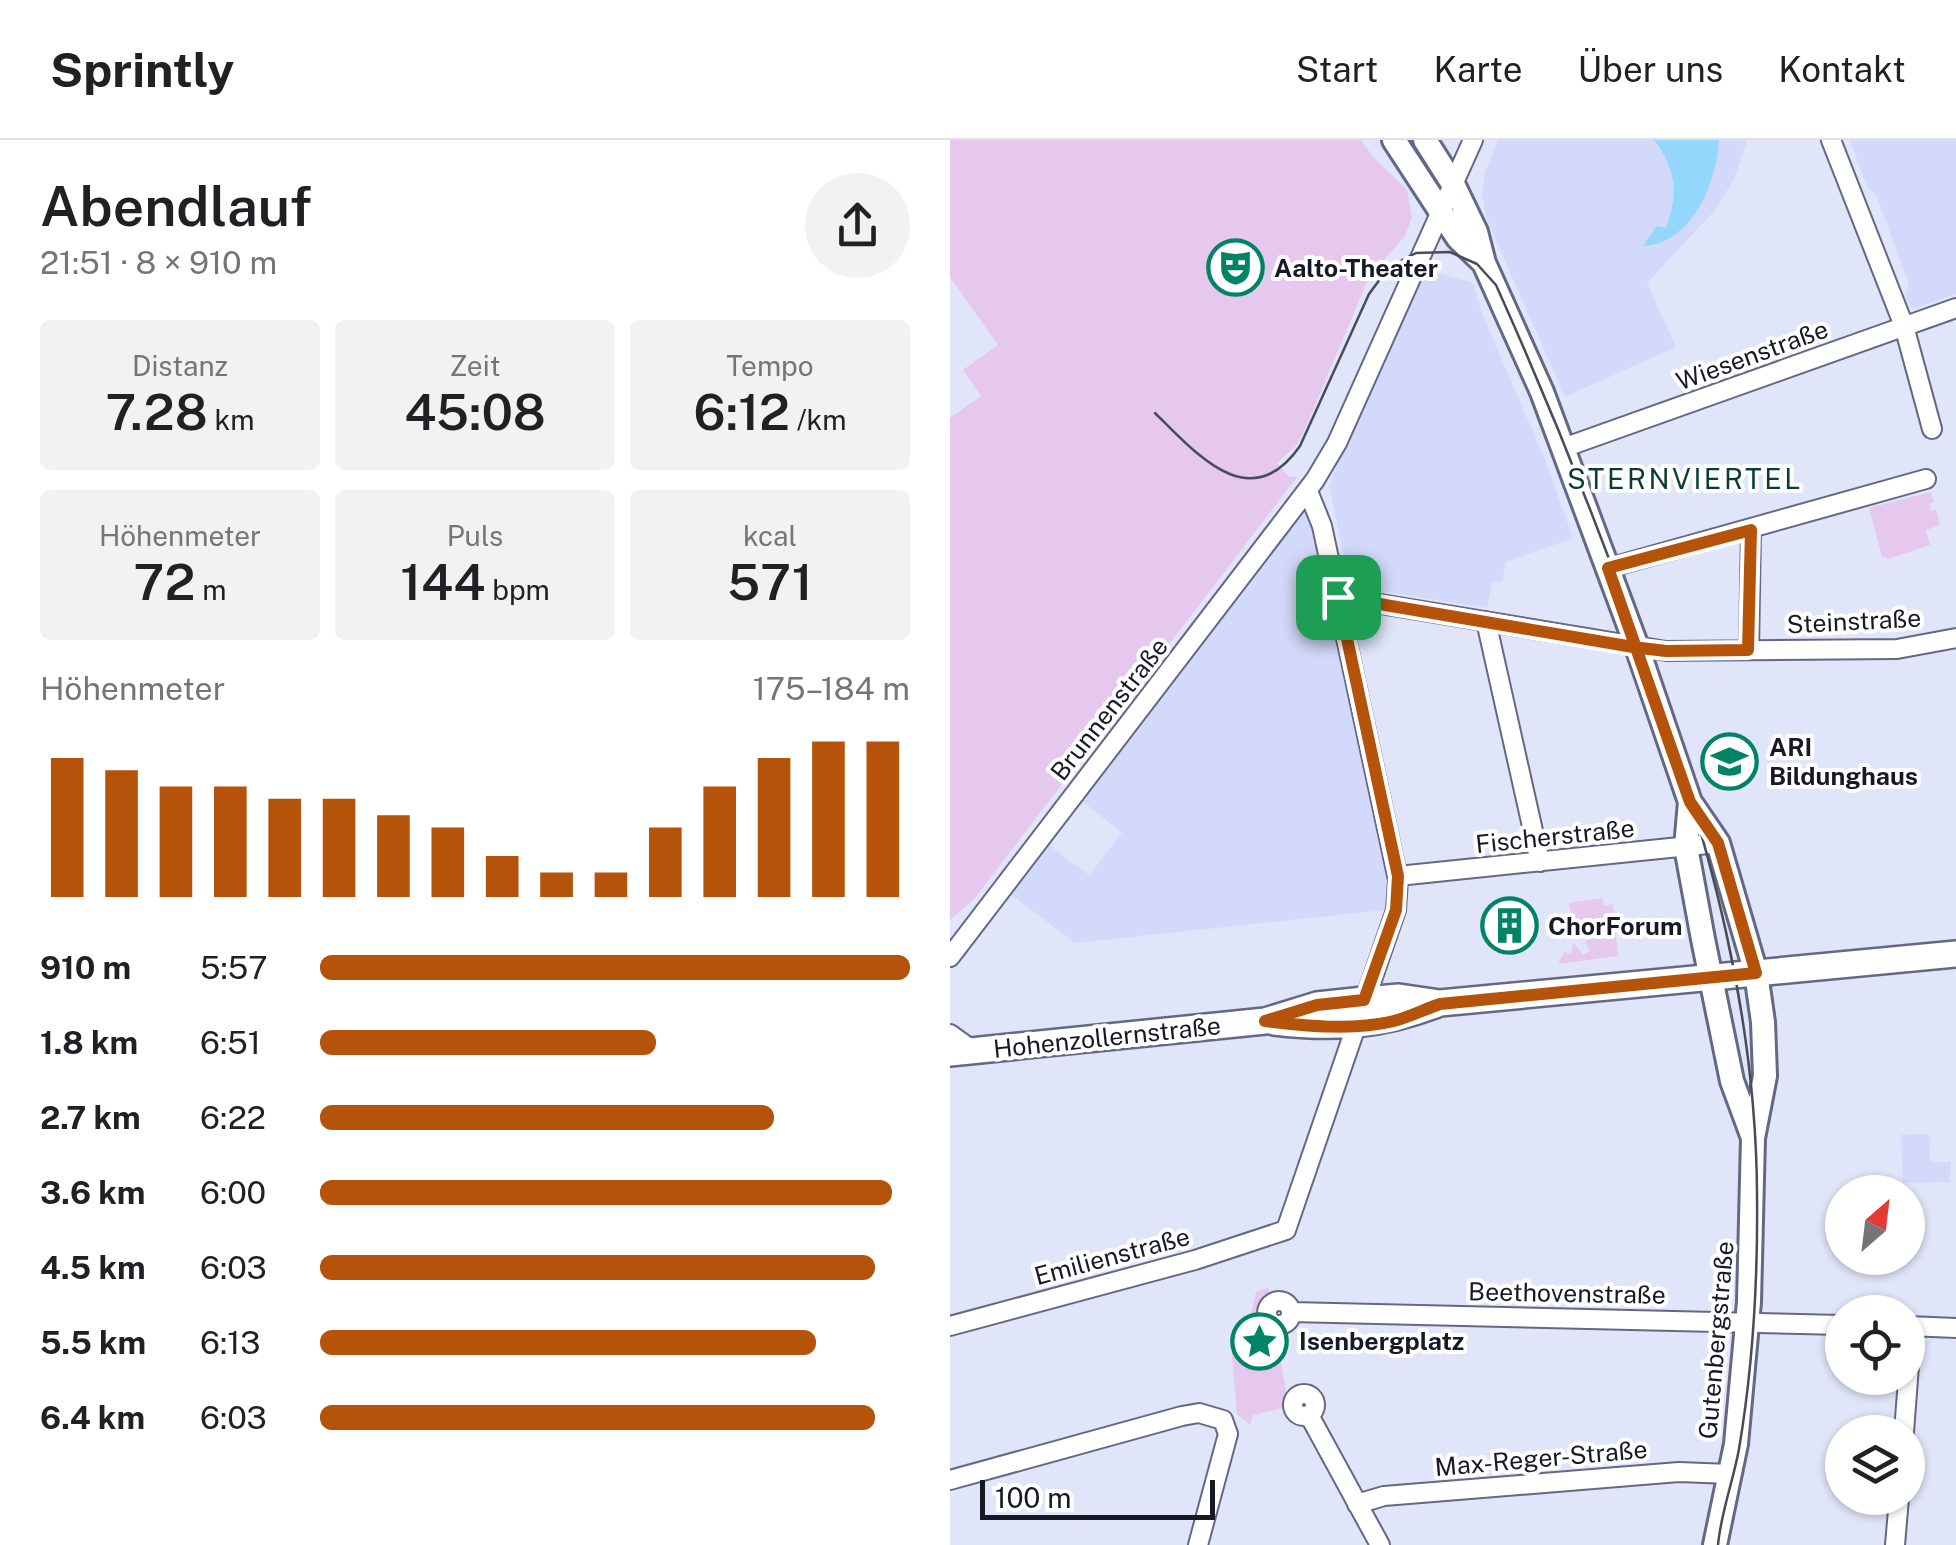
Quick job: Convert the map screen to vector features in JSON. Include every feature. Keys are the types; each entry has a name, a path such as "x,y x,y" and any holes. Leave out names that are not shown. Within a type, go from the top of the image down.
{"main road":[{"name":"Hohenzollernstraße","path":"961,1052 1265,1021 1319,1028 1359,1012 1393,1021 1440,1004 1956,954"}],"street":[{"path":"1394,140 1458,238 1484,264"},
{"path":"1425,140 1453,184 1476,232 1484,264"},
{"name":"Brunnenstraße","path":"950,957 1308,492 1337,443 1473,140"},
{"path":"1831,140 1904,326 1932,429"},
{"name":"Gutenbergstraße","path":"1484,264 1564,448 1690,802 1718,843 1756,973 1765,1076 1753,1138 1748,1324 1730,1474 1715,1545"},
{"name":"Wiesenstraße","path":"1564,448 1956,308"},
{"path":"1608,568 1926,479"},
{"path":"1308,492 1322,526 1398,876 1396,910 1359,1012"},
{"path":"1748,650 1751,530"},
{"name":"Steinstraße","path":"1338,597 1666,651 1897,648 1956,638"},
{"path":"1486,622 1540,862"},
{"name":"Gutenbergstraße","path":"1690,802 1686,847 1732,1082 1753,1138"},
{"name":"Fischerstraße","path":"1398,876 1718,843"},
{"name":"Emilienstraße","path":"950,1326 1195,1260 1286,1230 1359,1012"},
{"path":"950,1034 961,1052"},
{"name":"Beethovenstraße","path":"1291,1312 1825,1325"},
{"path":"1925,1327 1956,1328"},
{"path":"950,1480 1199,1413 1223,1420 1228,1434 1198,1545"},
{"path":"1309,1414 1380,1545"},
{"name":"Max-Reger-Straße","path":"1358,1504 1384,1496 1660,1474 1730,1474"},
{"path":"1894,1545 1897,1515"}],"shaded area":[{"path":"950,140 1361,140 1407,190 1412,217 1405,236 1369,277 1305,429 1296,446 1277,463 1289,477 1297,477 974,899 950,920 950,418 981,396 963,370 998,345 950,277"},
{"path":"1498,140 1747,140 1734,179 1716,209 1647,283 1676,347 1565,397 1487,220 1482,196 1485,172"},
{"path":"1654,140 1719,140 1713,174 1699,208 1675,234 1660,243 1643,246 1657,226 1666,228 1673,204 1671,171"},
{"path":"1850,140 1956,140 1956,294 1916,308 1910,306 1905,297 1909,284 1876,195 1867,187"},
{"path":"1420,268 1473,283 1573,538 1506,562 1502,582 1492,581 1487,608 1350,586 1329,486"},
{"path":"1931,492 1934,502 1929,504 1931,511 1936,510 1940,525 1926,530 1930,545 1888,559 1882,556 1869,508"},
{"path":"1306,498 1319,527 1395,909 1075,943 1004,889 1042,840 1089,875 1122,833 1077,797"},
{"path":"1602,898 1604,906 1613,904 1618,956 1558,964 1564,952 1571,954 1573,942 1583,955 1590,951 1585,941 1595,938 1594,921 1575,922 1568,903"},
{"path":"1929,1134 1930,1162 1951,1162 1950,1182 1925,1183 1925,1175 1903,1175 1901,1135"},
{"name":"Isenbergplatz","path":"1268,1288 1263,1315 1275,1330 1288,1401 1283,1408 1253,1415 1250,1425 1237,1414 1231,1345 1244,1344 1256,1292"}],"tram line":[{"path":"1155,413 1224,472 1243,478 1262,477 1281,467 1300,446 1369,294 1389,267 1416,253 1450,252 1477,264 1496,285 1578,480 1652,678 1693,804 1739,996 1755,1126 1755,1289 1744,1418 1718,1545"}],"place":[{"name":"Aalto-Theater","path":"1235,268"},
{"name":"ARI Bildunghaus","path":"1730,761"},
{"name":"ChorForum","path":"1509,926"},
{"name":"Isenbergplatz","path":"1260,1341"}],"district":[{"name":"STERNVIERTEL","path":"1685,479"}],"route":[{"path":"1338,597 1398,876 1396,910 1364,1000 1317,1005 1265,1021 1319,1028 1374,1023 1393,1021 1440,1004 1756,973 1718,843 1690,802 1637,647 1608,568 1751,530 1748,650 1666,651 1637,647 1633,647 1338,597"}]}
